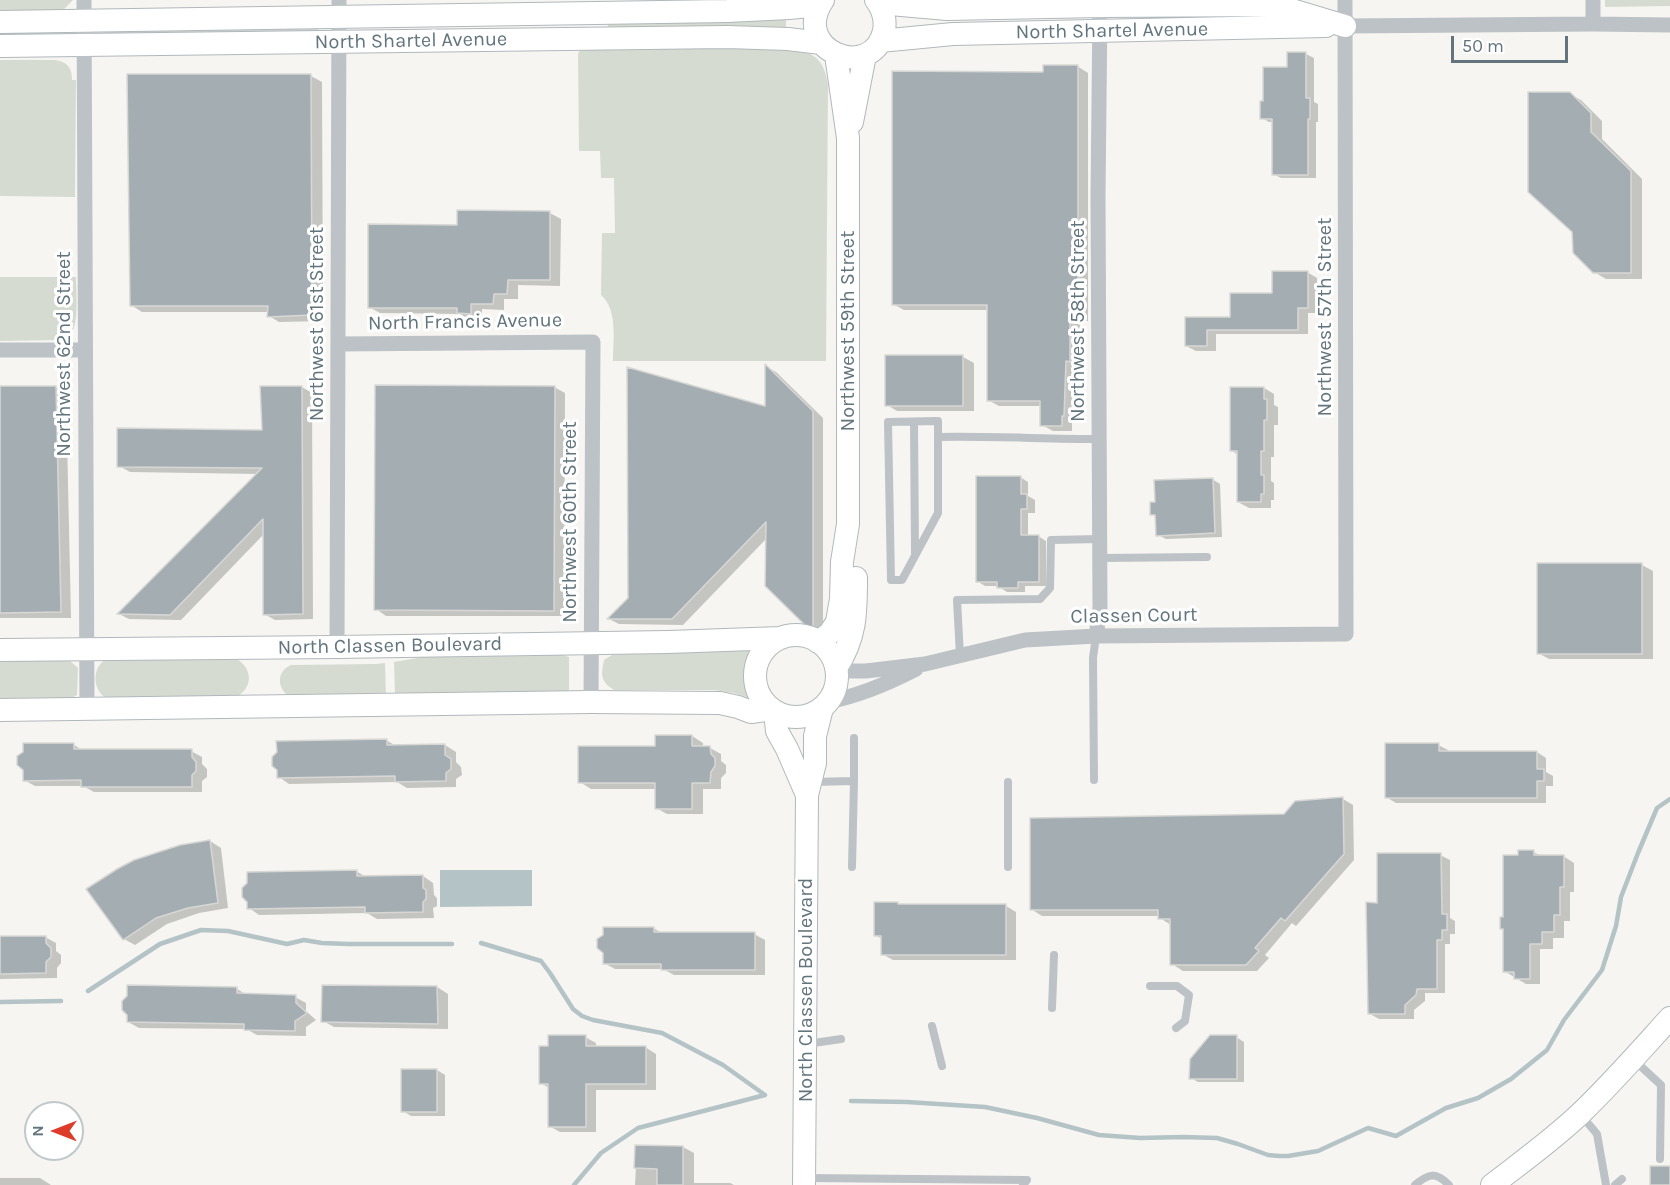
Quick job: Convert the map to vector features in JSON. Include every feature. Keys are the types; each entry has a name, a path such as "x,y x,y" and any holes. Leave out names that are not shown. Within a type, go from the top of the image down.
{"street":[{"name":"Northwest 57th Street","path":"1345,0 1346,634"},
{"path":"1593,0 1593,24"},
{"name":"North Shartel Avenue","path":"822,2 816,14 815,24 817,34 828,49"},
{"name":"North Shartel Avenue","path":"0,22 84,10 589,6 727,12 822,2"},
{"name":"North Shartel Avenue","path":"878,2 947,9 1275,4 1345,26"},
{"name":"North Shartel Avenue","path":"872,48 884,32 883,12 878,2"},
{"path":"589,6 589,39"},
{"name":"Northwest 58th Street","path":"1096,636 1100,608 1098,184 1100,6"},
{"name":"Northwest 61st Street","path":"337,647 339,8"},
{"name":"Northwest 62nd Street","path":"84,10 87,708"},
{"name":"North Shartel Avenue","path":"0,46 727,37 788,39 828,49 845,57 855,57 872,48 953,34 1345,26 1670,25"},
{"name":"Northwest 59th Street","path":"849,138 872,48"},
{"name":"Northwest 59th Street","path":"818,642 829,634 837,622 848,524 849,138 828,49"},
{"name":"North Francis Avenue","path":"338,344 593,342"},
{"name":"Northwest 60th Street","path":"591,702 593,342"},
{"path":"0,350 85,350"},
{"name":"Northwest 59th Street","path":"836,670 846,653 856,610 856,557 848,524"},
{"name":"Classen Court","path":"836,670 866,671 926,664 1025,640 1096,636 1346,634"},
{"name":"North Classen Boulevard","path":"0,650 668,642 790,636 809,637 818,642"},
{"name":"North Classen Boulevard","path":"781,638 771,644 758,661 756,671 758,693 774,711 777,730 809,789"},
{"path":"818,642 830,653 836,670"},
{"name":"Classen Court","path":"824,705 884,686 926,664"},
{"name":"North Classen Boulevard","path":"804,1182 809,789 815,763 815,736 824,705 835,690 836,670"},
{"path":"0,710 591,702 720,703 751,712 774,711 792,717 802,717 813,714 824,705"},
{"path":"1492,1185 1580,1114 1670,1018"}],"lane":[{"path":"938,421 938,437 938,513 902,580 891,580 888,422 938,421"},
{"path":"914,422 915,555"},
{"path":"938,437 1099,439"},
{"path":"960,656 957,600 1040,599 1050,588 1051,540 1100,539"},
{"path":"1100,558 1207,557"},
{"path":"1094,780 1093,658 1096,636"},
{"path":"852,867 854,738"},
{"path":"809,789 854,781"},
{"path":"1008,782 1008,867"},
{"path":"1052,1008 1054,955"},
{"path":"1150,986 1177,986 1189,995 1185,1021 1176,1028"},
{"path":"932,1026 942,1066"},
{"path":"806,1044 841,1039"},
{"path":"1633,1059 1661,1085 1660,1159"},
{"path":"1580,1114 1597,1134 1606,1185"},
{"path":"1415,1185 1430,1176 1438,1176 1449,1185"},
{"path":"804,1182 1027,1179 1023,1185"},
{"path":"1615,1185 1622,1179"}],"shaded area":[{"path":"0,0 73,0 64,9 58,10 0,11"},
{"path":"1605,0 1670,0 1670,6 1605,7"},
{"path":"786,18 786,31 610,29 608,27 608,24"},
{"path":"319,27 318,32 105,34 104,31"},
{"path":"781,45 781,50 800,51 819,60 826,74 828,85 826,361 613,361 612,317 601,295 602,233 615,233 614,178 601,178 600,151 579,151 578,54 580,50"},
{"path":"0,60 55,60 63,62 70,69 72,80 76,80 75,197 0,196"},
{"path":"0,277 76,277 76,313 72,332 59,340 0,341"},
{"path":"757,647 748,672 753,699 714,690 614,690 606,684 603,677 604,660 612,655"},
{"path":"440,654 560,654 569,657 569,690 566,693 395,695 394,662"},
{"path":"235,658 245,666 249,677 247,687 238,696 108,699 103,696 96,685 98,667 107,659"},
{"path":"69,660 78,668 77,695 68,700 0,701 0,661"},
{"path":"385,663 386,696 287,695 280,683 283,671 291,665"},
{"path":"440,870 532,870 532,906 440,907"}],"building":[{"path":"1287,52 1306,52 1306,98 1310,98 1308,175 1272,175 1272,119 1260,119 1260,101 1263,101 1263,67 1287,67"},
{"path":"1043,65 1078,65 1078,316 1070,316 1070,362 1066,361 1062,426 1040,426 1040,401 987,401 987,305 892,305 892,71 1043,72"},
{"path":"127,74 311,74 312,315 267,317 268,306 130,306"},
{"path":"1528,92 1570,92 1591,113 1591,132 1631,171 1631,273 1593,273 1573,253 1572,232 1528,192"},
{"path":"457,210 550,211 550,280 508,280 507,294 494,294 493,304 471,304 471,314 457,313 457,308 368,308 368,224 457,225"},
{"path":"1272,271 1308,271 1308,308 1298,308 1298,330 1207,330 1207,346 1185,346 1185,317 1230,317 1230,293 1272,293"},
{"path":"885,355 963,355 963,406 885,406"},
{"path":"765,364 813,411 813,629 811,631 765,586 766,522 672,619 607,619 628,598 627,367 765,406"},
{"path":"375,385 555,386 554,611 374,610"},
{"path":"0,386 56,386 61,612 0,613"},
{"path":"260,386 302,386 303,614 263,615 263,519 170,615 117,614 262,468 117,467 117,428 262,430"},
{"path":"1230,387 1264,387 1264,399 1267,399 1267,420 1264,420 1264,451 1261,451 1264,494 1261,494 1261,502 1237,502 1237,451 1230,451"},
{"path":"976,476 1021,476 1021,494 1027,494 1027,509 1021,509 1021,535 1039,535 1039,582 1018,582 1018,588 997,588 997,582 976,582"},
{"path":"1213,478 1215,533 1156,536 1155,515 1150,515 1150,502 1155,502 1154,480"},
{"path":"1537,563 1642,563 1642,654 1537,654"},
{"path":"655,735 692,735 692,746 710,746 711,754 715,758 715,766 711,772 710,783 692,783 692,809 655,809 655,783 578,783 578,746 655,746"},
{"path":"387,739 387,745 445,744 445,755 451,759 451,769 446,773 446,781 395,782 395,776 277,778 277,770 272,766 272,757 277,752 276,741"},
{"path":"23,743 74,743 74,749 192,749 196,771 192,775 192,787 81,787 81,780 23,781 23,770 17,765 17,756 23,752"},
{"path":"1385,743 1439,743 1439,751 1537,751 1537,769 1544,769 1544,781 1537,781 1537,798 1385,798"},
{"path":"1343,797 1344,854 1285,921 1281,918 1255,948 1259,951 1246,965 1170,965 1170,919 1158,919 1158,910 1030,910 1030,818 1284,814 1295,801"},
{"path":"210,840 218,903 188,908 156,918 123,940 86,889 134,860 180,845"},
{"path":"1518,850 1534,850 1534,855 1564,855 1564,887 1560,887 1560,915 1554,915 1554,932 1542,932 1542,944 1530,944 1530,979 1514,979 1514,972 1503,972 1503,929 1500,929 1500,917 1503,917 1503,855 1518,855"},
{"path":"1377,853 1441,853 1442,914 1447,914 1447,930 1442,930 1442,940 1437,940 1437,989 1417,989 1416,995 1405,1005 1405,1014 1368,1014 1366,902 1377,903"},
{"path":"357,870 357,876 423,875 426,899 423,902 423,912 365,913 365,907 247,909 247,902 242,897 242,888 247,883 247,872"},
{"path":"874,902 1006,904 1006,955 881,955 881,936 874,936"},
{"path":"603,927 654,927 654,932 755,932 755,970 661,970 661,964 603,964 603,953 597,948 597,939 603,935"},
{"path":"0,936 46,936 46,943 51,948 51,957 46,962 46,973 0,974"},
{"path":"127,985 237,987 237,993 296,995 296,1003 307,1013 295,1021 295,1031 244,1030 244,1024 127,1022 127,1015 122,1010 122,1001 127,996"},
{"path":"322,985 437,986 438,1024 321,1022"},
{"path":"548,1035 586,1035 586,1046 646,1046 646,1084 586,1084 586,1127 548,1127 548,1084 539,1084 539,1046 548,1046"},
{"path":"1210,1035 1237,1035 1237,1079 1189,1079 1190,1059"},
{"path":"401,1069 437,1069 437,1112 401,1112"},
{"path":"635,1145 683,1146 683,1185 657,1185 657,1169 634,1168"},
{"path":"1650,1166 1670,1166 1670,1185 1650,1185"}],"waterway":[{"path":"851,1101 985,1107 1099,1135 1140,1138 1217,1138 1268,1155 1279,1156 1318,1151 1368,1128 1396,1136 1446,1108 1478,1098 1511,1079 1547,1050 1564,1020 1602,970 1616,926 1621,897 1638,853 1657,808 1670,799"},
{"path":"88,991 160,944 201,930 228,931 287,944 304,940 348,944 452,944"},
{"path":"481,943 541,961 573,1009 582,1016 662,1033 723,1065 765,1095"},
{"path":"0,1002 61,1001"},
{"path":"574,1185 601,1153 638,1128 765,1095"}]}
